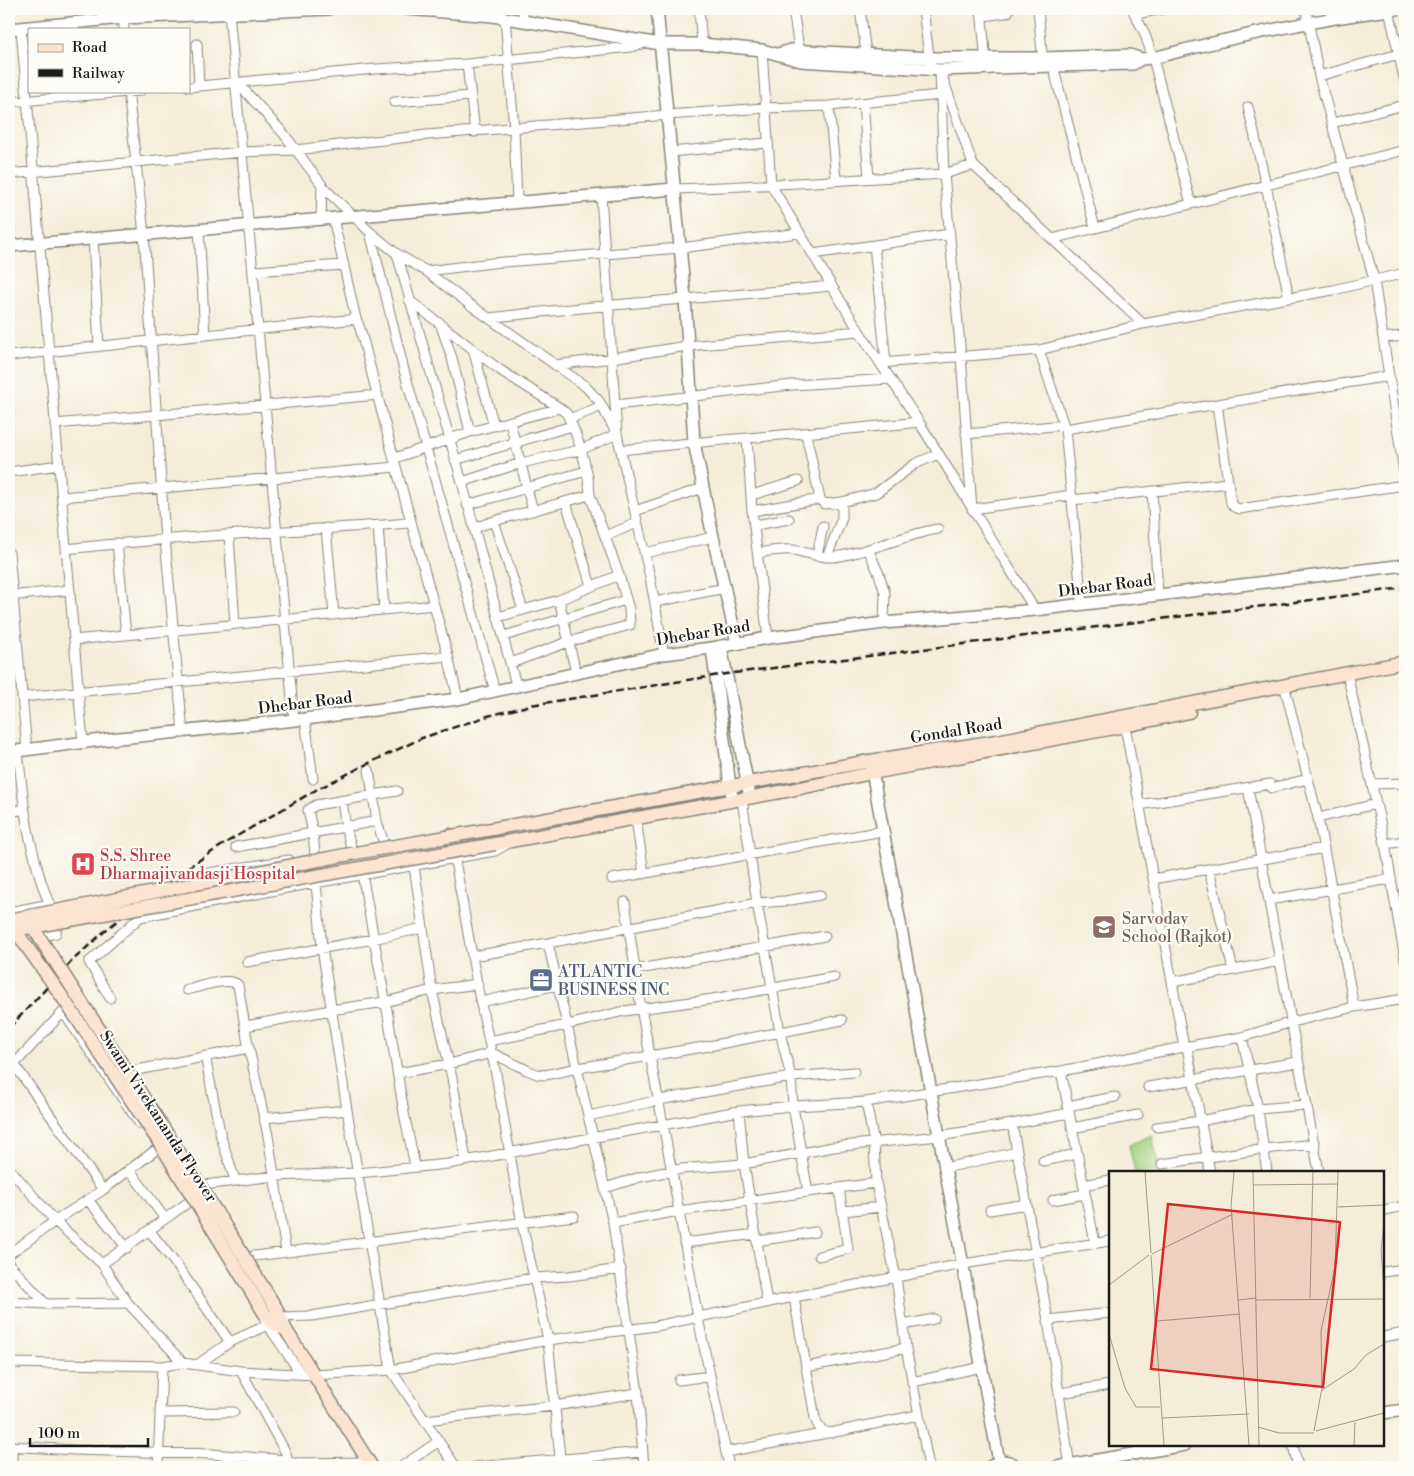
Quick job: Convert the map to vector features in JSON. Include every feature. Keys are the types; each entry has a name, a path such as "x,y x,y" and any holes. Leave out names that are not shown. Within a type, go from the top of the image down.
{"main road":[{"name":"Gondal Road","path":"511,826 747,783 871,767 1125,726 1286,692 1405,662"},
{"name":"Gondal Road","path":"513,841 742,799 871,767 997,740 1348,677 1405,670"},
{"path":"31,921 360,853 511,826"},
{"path":"10,922 31,921 513,841"},
{"name":"Swami Vivekananda Flyover","path":"31,921 179,1152 272,1317"},
{"name":"Swami Vivekananda Flyover","path":"10,922 159,1142 272,1317"},
{"path":"272,1317 286,1330 307,1375 370,1465"}],"street":[{"path":"31,28 178,12 328,9"},
{"path":"407,9 466,11 505,18 523,15 655,43"},
{"path":"657,9 655,43 667,115 685,298 694,442 713,537 738,643"},
{"path":"699,9 702,44"},
{"path":"793,9 800,56"},
{"path":"860,9 867,60"},
{"path":"923,9 930,58 973,165 1143,324"},
{"path":"986,63 982,13 1005,13 1010,9"},
{"path":"1038,9 1046,63 1095,228"},
{"path":"1164,9 1134,12 1144,32 1153,58 1191,204"},
{"path":"1306,9 1319,76 1374,280 1405,478"},
{"path":"867,60 930,58 986,63 1133,64 1141,59 1153,58 1230,38 1393,9 1405,82"},
{"path":"222,11 236,81 290,672 313,779"},
{"path":"505,18 514,128 517,202"},
{"path":"9,30 28,28"},
{"path":"21,29 83,743"},
{"path":"190,87 375,69 467,64 655,43 702,44 762,50 787,58 800,56 867,60 936,70 986,63"},
{"path":"197,44 199,86"},
{"path":"762,50 770,186 859,331 884,363 891,379 1035,610"},
{"path":"1319,76 1402,58"},
{"path":"467,64 475,132"},
{"path":"936,70 941,95 944,174 961,356 972,509"},
{"path":"236,81 284,134 322,185 370,232 397,254 426,271 593,392 617,434"},
{"path":"9,102 128,92 144,234 165,540 183,732"},
{"path":"9,174 242,152 295,150 427,135 764,108 830,106 941,95"},
{"path":"394,102 471,96"},
{"path":"863,102 869,178"},
{"path":"1332,123 1405,105"},
{"path":"830,106 836,180"},
{"path":"1248,107 1289,298"},
{"path":"670,152 767,143"},
{"path":"1052,239 1405,150"},
{"path":"9,246 674,189 770,186 944,174 973,165"},
{"path":"322,185 327,218 344,265 356,319 378,395 458,699"},
{"path":"600,195 617,434 645,553 664,654"},
{"path":"199,229 205,335"},
{"path":"370,232 400,353 495,691"},
{"path":"426,271 492,263 680,248 799,233"},
{"path":"813,254 950,234"},
{"path":"92,238 99,346"},
{"path":"874,245 884,363"},
{"path":"397,254 462,482 516,685"},
{"path":"253,271 344,265"},
{"path":"884,363 1039,350 1143,324 1289,298 1405,273"},
{"path":"490,318 685,298 831,286"},
{"path":"409,300 500,370 560,408 571,422 586,471 590,495 619,575 626,600 630,626 568,642 511,663"},
{"path":"9,356 356,319"},
{"path":"440,323 452,358 470,432"},
{"path":"555,365 687,346 859,331"},
{"path":"1383,338 1405,336"},
{"path":"473,349 494,426"},
{"path":"1039,350 1065,427 1082,604"},
{"path":"966,434 1065,427 1389,376"},
{"path":"615,405 792,385 891,379"},
{"path":"55,424 378,395"},
{"path":"1217,404 1231,503 1234,507 1239,509 1405,485"},
{"path":"455,460 515,442 571,422 602,406"},
{"path":"62,497 272,478 395,463 427,446 449,438 560,408"},
{"path":"510,422 533,511"},
{"path":"620,450 918,422"},
{"path":"462,482 521,463 580,450 617,434"},
{"path":"806,434 820,500 824,504 842,502 876,493 915,464 938,454"},
{"path":"747,438 752,511 768,638"},
{"path":"9,472 59,465"},
{"path":"468,505 586,471"},
{"path":"752,495 798,481"},
{"path":"972,509 1228,483"},
{"path":"635,511 703,488"},
{"path":"1152,491 1158,595"},
{"path":"474,528 590,495"},
{"path":"752,511 820,500"},
{"path":"566,502 591,586"},
{"path":"827,557 842,518 842,502"},
{"path":"755,525 789,519"},
{"path":"494,521 523,610"},
{"path":"66,549 117,543 229,536 277,530 411,523"},
{"path":"606,536 637,523"},
{"path":"378,525 384,610"},
{"path":"817,556 823,526"},
{"path":"326,528 334,615"},
{"path":"758,553 787,550 827,557 868,549 912,534 938,529"},
{"path":"229,536 235,624"},
{"path":"645,553 713,537"},
{"path":"117,543 126,635"},
{"path":"868,549 885,593 884,623"},
{"path":"9,553 11,596 22,698 18,751 24,810 33,851 50,904 57,918 56,933 9,943"},
{"name":"Dhebar Road","path":"18,751 458,699 664,654 768,638 884,623 1035,610 1405,565"},
{"path":"498,617 559,600 619,575"},
{"path":"655,602 725,588"},
{"path":"11,596 70,590"},
{"path":"559,600 576,673"},
{"path":"504,636 626,600"},
{"path":"74,640 434,605"},
{"path":"716,647 747,783 742,799 757,903 780,1032 791,1077 793,1106 808,1192"},
{"path":"716,647 730,786 742,799"},
{"path":"22,698 448,656"},
{"path":"9,676 20,680"},
{"path":"1348,677 1385,844 1405,958"},
{"path":"1286,692 1318,818 1354,1007"},
{"path":"1125,726 1172,982 1210,1171"},
{"path":"871,767 982,1367 994,1464 1004,1460 1012,1462 1018,1467"},
{"path":"370,770 373,796 384,844"},
{"path":"1140,805 1270,784 1272,788 1308,779"},
{"path":"1372,784 1405,783"},
{"path":"1248,788 1319,1171"},
{"path":"314,855 313,833 308,810 316,805 397,791"},
{"path":"342,802 352,850"},
{"path":"1318,818 1376,804"},
{"path":"9,811 24,810"},
{"path":"636,819 644,874"},
{"path":"236,847 378,821"},
{"path":"110,998 89,962 191,876 352,850 493,823 511,826"},
{"path":"450,831 522,1224 548,1340 560,1464"},
{"path":"612,879 883,831"},
{"path":"139,918 362,874 496,852 513,841"},
{"path":"1385,844 1405,841"},
{"path":"1153,879 1324,848"},
{"path":"414,866 432,990 449,1064 466,1160"},
{"path":"1209,869 1233,970"},
{"path":"362,874 415,1166"},
{"path":"1269,900 1390,879"},
{"path":"316,883 322,948 331,1010 391,1370 456,1467"},
{"path":"473,956 757,903 820,895"},
{"path":"625,902 641,1008 664,1125 684,1243 729,1467"},
{"path":"10,922 50,904"},
{"path":"247,962 423,928"},
{"path":"481,1002 559,984 825,936"},
{"path":"548,943 613,1223 638,1393 644,1467"},
{"path":"1172,982 1280,961"},
{"path":"489,1041 568,1025 624,1011 834,977"},
{"path":"187,990 225,981 235,982 240,989 286,1252"},
{"path":"246,1026 385,1002 432,990 478,984"},
{"path":"182,1188 274,1176 358,1173 448,1164 739,1111 866,1102 1061,1072 1242,1037 1292,1022 1354,1007 1405,999"},
{"path":"102,1190 11,1067 63,1012 157,1149 227,1260 272,1317 307,1375"},
{"path":"398,1073 449,1064 492,1053 537,1074 545,1075 842,1020"},
{"path":"1242,1037 1258,1109 1268,1171"},
{"path":"106,1076 249,1048"},
{"path":"205,1056 221,1137 235,1180"},
{"path":"1148,1087 1298,1062"},
{"path":"589,1116 659,1100 791,1077 854,1072"},
{"path":"1061,1072 1096,1243"},
{"path":"605,1188 640,1177 681,1169 744,1164 833,1148 939,1136 1012,1124 1116,1097"},
{"path":"866,1102 874,1143 876,1183 896,1278 906,1348 929,1467"},
{"path":"1157,1127 1200,1121 1258,1109 1306,1105"},
{"path":"264,1118 347,1110"},
{"path":"739,1111 744,1164 767,1303"},
{"path":"1072,1128 1138,1116"},
{"path":"1012,1124 1048,1320 1069,1466"},
{"path":"1162,1164 1263,1148 1315,1144"},
{"path":"9,1254 88,1200 157,1149"},
{"path":"945,1168 1017,1152"},
{"path":"1043,1161 1077,1154"},
{"path":"9,1168 55,1221 102,1264 128,1303 182,1363"},
{"path":"129,1169 164,1219"},
{"path":"1053,1200 1109,1180"},
{"path":"613,1223 679,1210 876,1183"},
{"path":"819,1256 848,1249 840,1188"},
{"path":"88,1200 126,1247"},
{"path":"102,1264 190,1201"},
{"path":"990,1210 1026,1204"},
{"path":"1384,1210 1405,1206"},
{"path":"843,1211 881,1207"},
{"path":"227,1260 574,1216"},
{"path":"149,1230 178,1267 230,1342"},
{"path":"684,1243 815,1232"},
{"path":"9,1363 162,1366 182,1363 241,1372 307,1375 391,1370 548,1340 656,1326 794,1296 963,1264 1109,1240"},
{"path":"9,1264 46,1304"},
{"path":"197,1365 230,1342 272,1317 312,1316 533,1278 569,1276 621,1269"},
{"path":"1384,1270 1405,1269"},
{"path":"794,1296 818,1426 822,1431 830,1433"},
{"path":"9,1302 46,1304 128,1303"},
{"path":"1048,1320 1109,1313"},
{"path":"903,1325 934,1319"},
{"path":"1384,1337 1405,1333"},
{"path":"806,1367 906,1348"},
{"path":"158,1467 162,1366"},
{"path":"912,1382 982,1367"},
{"path":"241,1372 292,1463"},
{"path":"679,1380 710,1376"},
{"path":"1060,1393 1109,1385"},
{"path":"425,1420 554,1406 638,1393"},
{"path":"1384,1413 1405,1410"},
{"path":"161,1413 234,1412"},
{"path":"726,1452 918,1415"},
{"path":"401,1467 439,1441"},
{"path":"12,1467 10,1446 211,1454 292,1463 370,1465"},
{"path":"1057,1467 1179,1446"},
{"path":"1294,1446 1298,1467"},
{"path":"475,1467 560,1464 643,1452"}],"green space":[{"path":"1152,1135 1160,1171 1135,1171 1129,1145"}],"railway":[{"path":"9,1028 72,961 107,929 167,881 232,839 314,791 422,738 488,716 531,705 726,674 1405,588"}],"place":[{"name":"S.S. Shree Dharmajivandasji Hospital","path":"83,864"},
{"name":"Sarvoday School (Rajkot)","path":"1104,927"},
{"name":"ATLANTIC BUSINESS INC","path":"541,980"}]}
